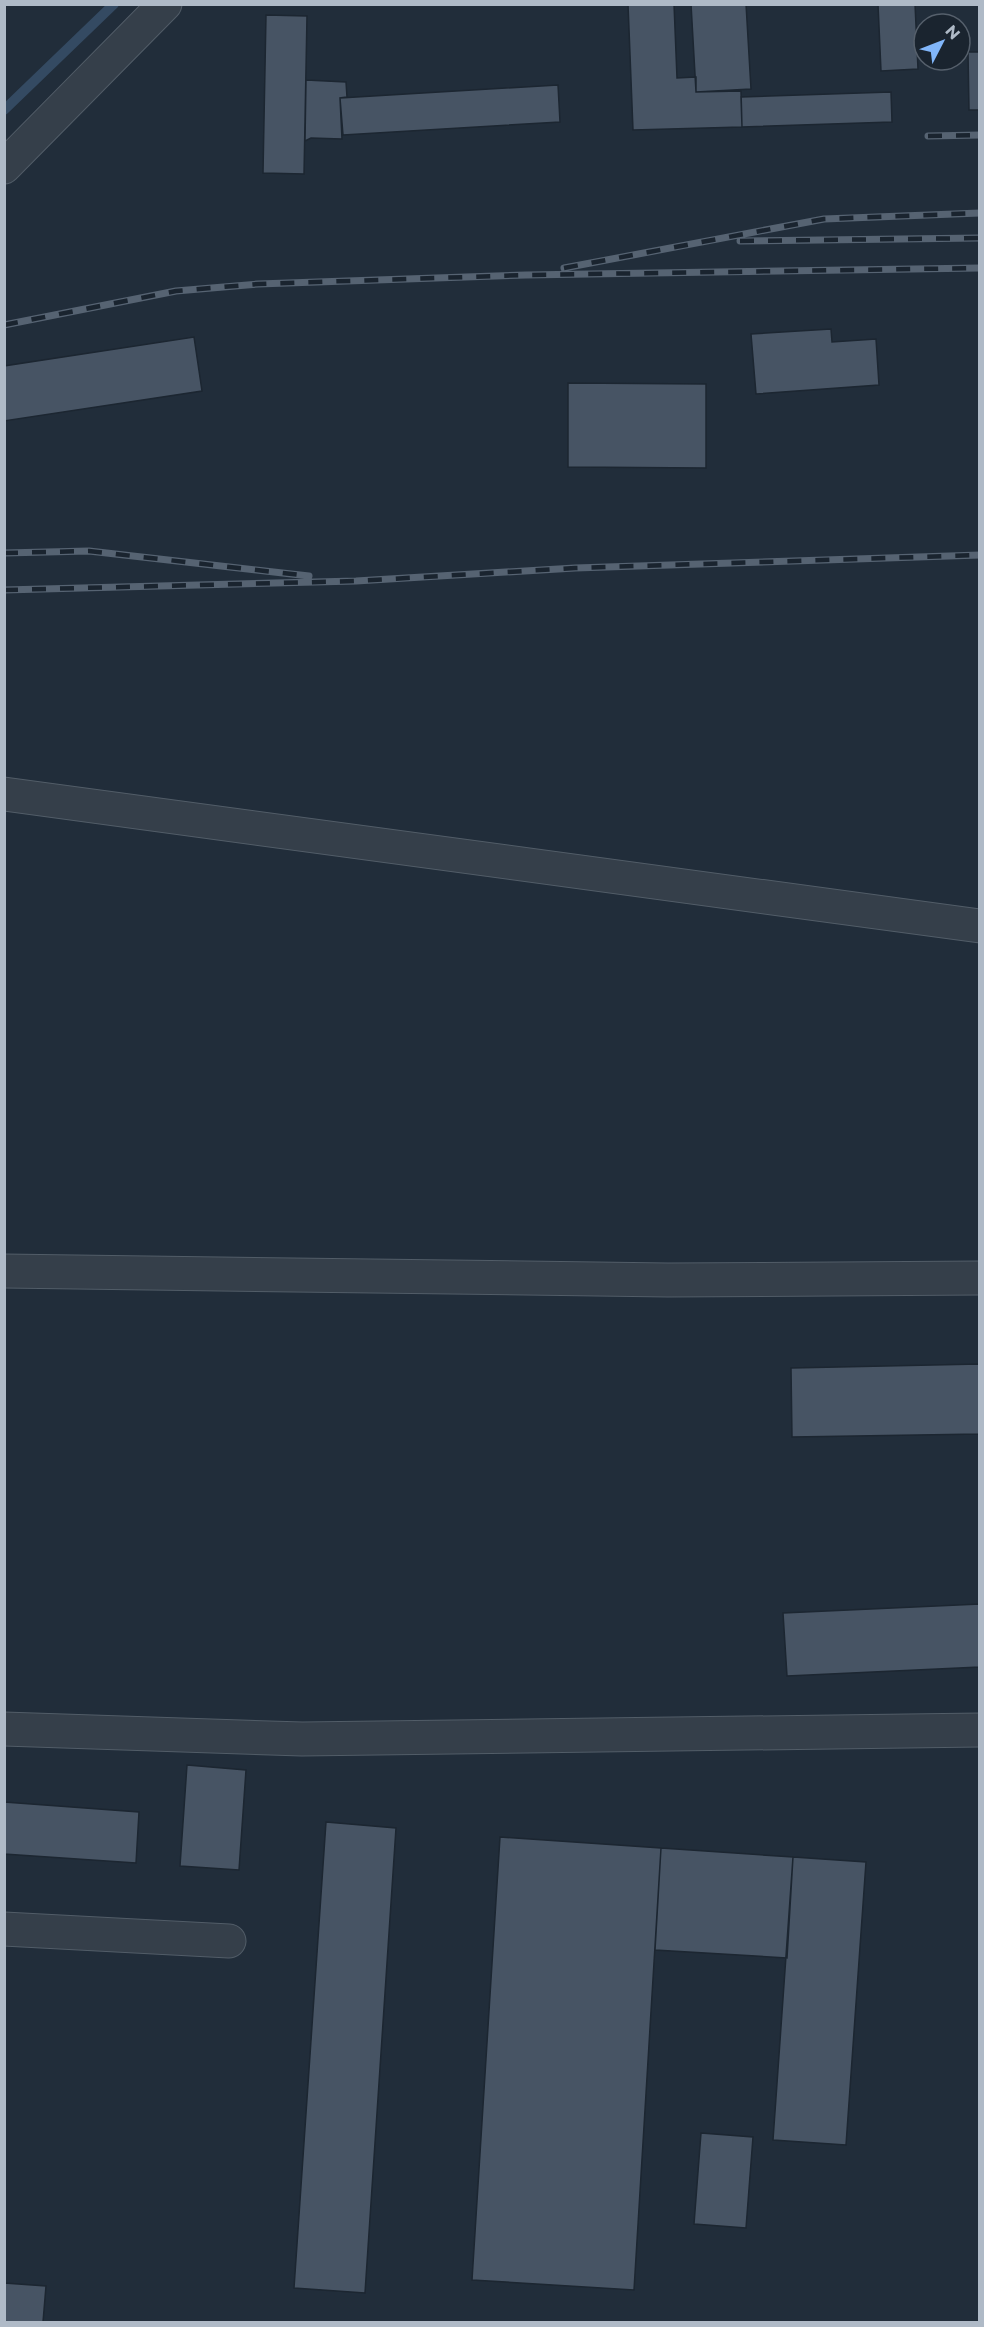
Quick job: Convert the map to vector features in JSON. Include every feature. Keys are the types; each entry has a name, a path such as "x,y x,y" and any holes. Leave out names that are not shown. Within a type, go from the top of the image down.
{"street":[{"path":"4,167 165,4"},
{"path":"4,794 980,926"},
{"path":"4,1270 668,1280 980,1278"},
{"path":"4,1729 302,1739 980,1730"},
{"path":"4,1929 228,1941"}],"building":[{"path":"628,4 674,4 677,78 696,77 696,92 741,91 742,127 633,130"},
{"path":"691,4 746,4 751,89 696,92"},
{"path":"878,4 915,4 915,12 912,12 912,69 881,71"},
{"path":"266,15 307,16 304,174 263,173"},
{"path":"972,52 980,52 980,110 969,110 968,72 972,72"},
{"path":"306,80 346,82 347,97 340,98 342,139 311,138 305,141"},
{"path":"558,85 560,122 343,135 340,98"},
{"path":"891,92 892,122 742,127 741,97"},
{"path":"831,329 832,342 876,339 879,385 756,394 751,334"},
{"path":"194,337 202,391 4,421 4,366"},
{"path":"568,383 706,384 706,468 568,467"},
{"path":"980,1364 980,1434 792,1437 791,1368"},
{"path":"980,1604 980,1667 787,1676 783,1613"},
{"path":"187,1765 246,1770 239,1870 180,1866"},
{"path":"4,1802 139,1812 136,1863 4,1854"},
{"path":"326,1822 396,1828 365,2293 294,2288"},
{"path":"500,1837 661,1848 634,2290 472,2280"},
{"path":"661,1848 793,1857 787,1958 655,1950"},
{"path":"793,1857 866,1862 846,2145 773,2140"},
{"path":"701,2133 753,2137 746,2228 694,2224"},
{"path":"4,2283 46,2286 43,2322 4,2322"}],"waterway":[{"path":"4,110 114,4"}],"railway":[{"path":"928,136 980,135"},
{"path":"564,268 824,219 980,213"},
{"path":"740,241 980,238"},
{"path":"4,325 176,291 258,284 526,275 980,268"},
{"path":"4,553 89,551 309,576"},
{"path":"4,590 356,581 575,568 980,555"}]}
